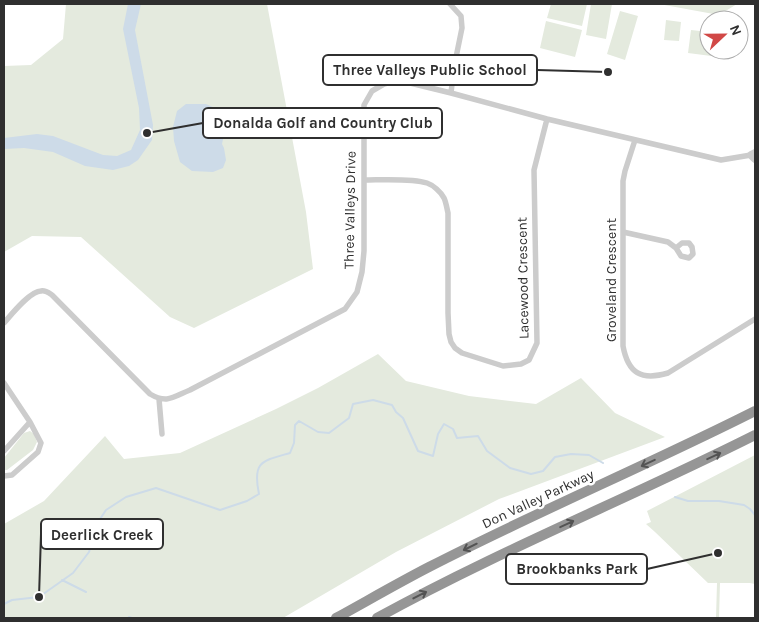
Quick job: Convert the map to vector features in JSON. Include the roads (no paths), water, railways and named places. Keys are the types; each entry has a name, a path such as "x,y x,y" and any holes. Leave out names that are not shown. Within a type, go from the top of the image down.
{"highway":[{"name":"Don Valley Parkway","path":"336,618 429,567 755,411"},
{"path":"378,618 467,572 755,435"}],"street":[{"path":"450,4 461,16 462,28 451,93"},
{"name":"Three Valleys Drive","path":"159,399 165,400 190,390 344,309 357,292 362,272 364,251 364,105 372,91 384,84 398,80 547,119 721,160 754,156"},
{"name":"Lacewood Crescent","path":"364,180 427,183 440,192 444,198 448,213 448,313 451,342 455,348 470,356 503,366 521,364 529,360 537,342 534,170 547,119"},
{"name":"Groveland Crescent","path":"635,140 623,181 623,346 629,365 647,377 668,373 755,319"},
{"path":"623,232 668,242 676,248"},
{"path":"4,323 38,290 52,295 150,394 159,399 162,434"},
{"path":"4,383 41,442 38,452 12,475 4,476"},
{"path":"4,451 30,422"}],"water":[{"path":"128,4 141,4 135,30 153,125 152,140 138,160 129,166 113,170 85,166 53,152 24,148 4,149 4,138 37,134 53,136 103,155 117,156 131,150 140,130 139,108 123,29"},
{"path":"186,104 206,104 215,108 225,130 222,144 226,160 223,168 213,172 192,171 180,162 174,141 173,127 177,111"}],"waterway":[{"path":"4,604 12,600 39,597 73,573 89,552 98,522 106,510 126,497 156,488 220,510 247,501 259,494 257,475 261,464 272,458 290,453 294,443 295,425 299,421 318,432 329,433 349,418 353,404 373,400 392,405 403,418 418,451 433,456 438,434 444,424 453,429 457,438 478,436 487,451 510,468 531,474 543,471 555,457 571,454 589,455 603,463"},
{"path":"675,497 688,501 719,501 744,505 755,515"},
{"path":"62,580 86,592"}],"place":[{"name":"Three Valleys Public School","path":"608,72"},
{"name":"Donalda Golf and Country Club","path":"147,133"},
{"name":"Brookbanks Park","path":"718,553"},
{"name":"Deerlick Creek","path":"39,597"}]}
